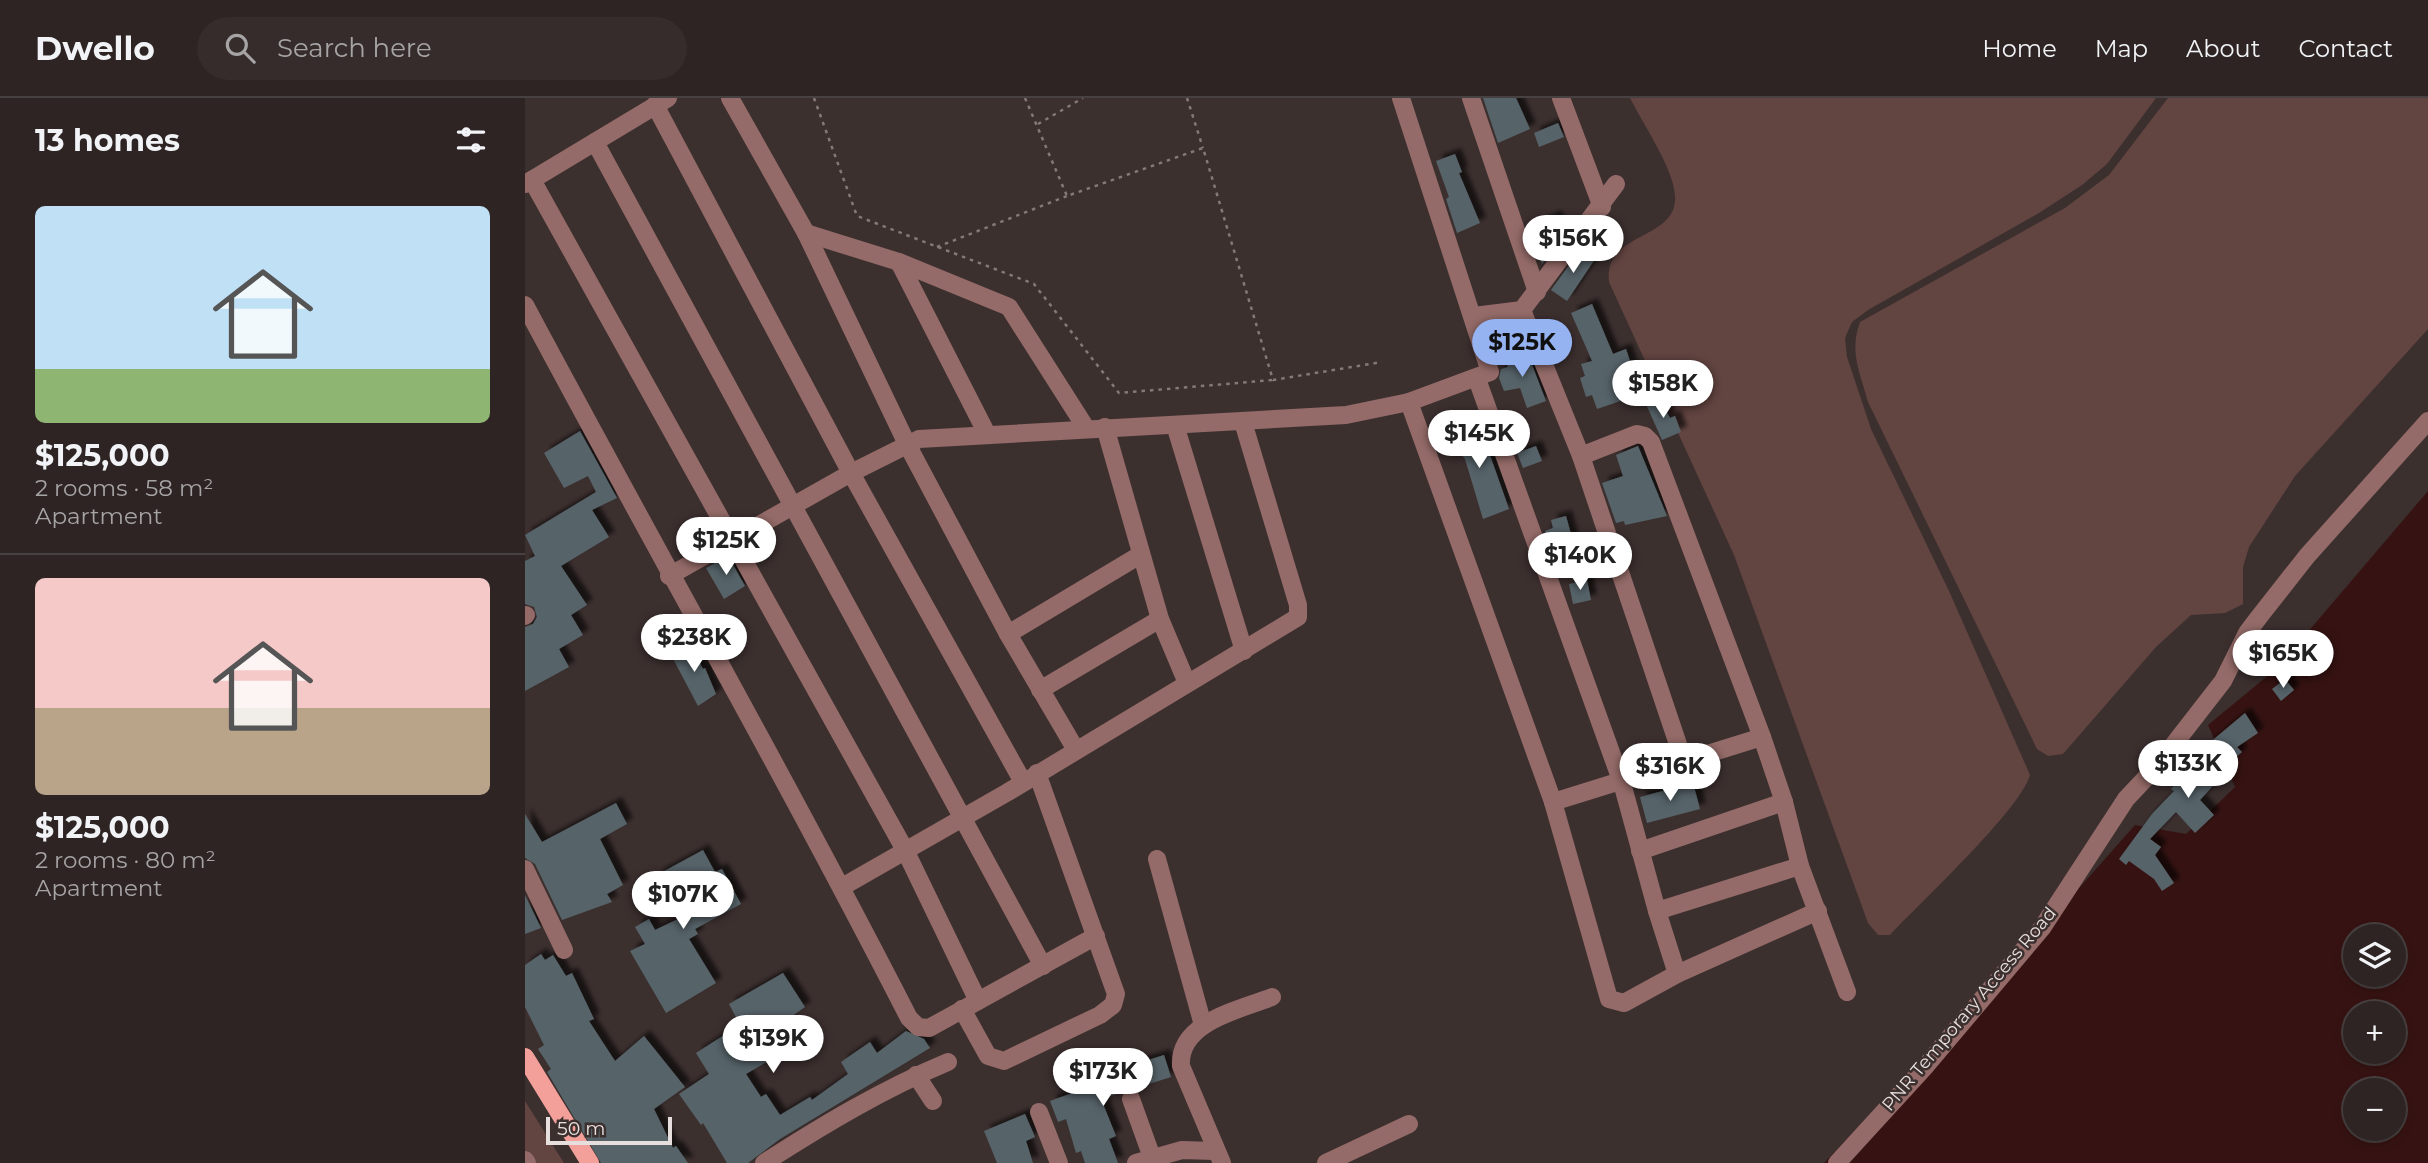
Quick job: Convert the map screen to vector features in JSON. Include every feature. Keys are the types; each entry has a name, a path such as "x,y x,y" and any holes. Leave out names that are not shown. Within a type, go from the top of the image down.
{"main road":[{"path":"525,1056 590,1163"}],"street":[{"path":"730,98 806,233 908,444 1008,634 1076,750"},
{"path":"669,576 851,473 919,439 1346,415 1409,402 1490,372 1401,98"},
{"path":"1471,98 1538,292"},
{"path":"1560,98 1602,207"},
{"path":"662,102 851,473 1030,778 1096,936 1116,994 1113,1005 1100,1016 1004,1061 988,1056 970,1005 905,850 733,540 528,182 595,142 662,102"},
{"path":"595,142 1043,966"},
{"path":"1474,316 1522,310 1602,207 1616,184"},
{"path":"806,233 899,262 1009,307 1086,428"},
{"path":"899,262 986,434"},
{"path":"525,305 669,576 842,887 909,1018 918,1027 929,1028 1096,936"},
{"path":"1522,310 1581,456 1683,762"},
{"path":"1477,379 1622,783 1657,911 1678,974"},
{"path":"1409,402 1553,802 1609,999 1624,1003 1678,974 1818,911"},
{"name":"PNR Temporary Access Road","path":"1837,1163 1924,1068 2042,928 2126,799 2173,758 2223,681 2259,617 2307,556 2428,421"},
{"path":"842,887 1292,623 1298,617 1298,605 1243,422"},
{"path":"1175,425 1244,651"},
{"path":"1105,427 1160,619 1187,683"},
{"path":"1581,456 1637,435 1645,436 1651,442 1762,737 1784,802 1800,866 1847,992"},
{"path":"1008,634 1140,555"},
{"path":"1040,691 1160,619"},
{"path":"1553,802 1622,783 1762,737"},
{"path":"1640,851 1784,802"},
{"path":"1157,859 1203,1026"},
{"path":"1657,911 1800,866"},
{"path":"525,869 564,950"},
{"path":"1218,1157 1181,1066 1180,1052 1187,1038 1203,1026 1272,997"},
{"path":"764,1163 824,1124 916,1075 949,1062"},
{"path":"916,1075 933,1101"},
{"path":"1131,1099 1148,1161 1182,1150 1218,1157"},
{"path":"1039,1112 1059,1163"},
{"path":"1326,1163 1409,1124"}],"path":[{"path":"814,98 857,216 1034,284 1119,393 1273,380 1382,362"},
{"path":"1025,98 1067,196"},
{"path":"1038,124 1083,98"},
{"path":"1187,98 1273,380"},
{"path":"937,247 1067,196 1203,148"}],"shaded area":[{"path":"1630,98 2156,98 2107,164 2082,185 2039,213 1868,310 1852,322 1845,338 1847,357 1871,429 1949,591 2030,775 2023,790 1989,832 1890,935 1878,935 1868,923 1734,555 1609,282 1610,266 1617,253 1665,221 1673,211 1675,196 1664,160"},
{"path":"2168,98 2428,98 2428,329 2295,476 2249,547 2243,567 2243,604 2225,613 2191,615 2156,647 2063,754 2048,756 2037,749 1868,402 1857,362 1855,343 1860,322 2065,208 2109,175"},
{"path":"2428,491 2428,1163 1824,1163 1994,984 2135,825 2186,834 2235,787 2208,725 2277,668"},
{"path":"525,1101 564,1163 525,1163"}],"building":[{"path":"1483,98 1516,98 1530,129 1498,143"},
{"path":"1558,123 1564,137 1539,147 1534,133"},
{"path":"1455,154 1462,172 1459,173 1480,223 1457,233 1446,199 1449,197 1436,161"},
{"path":"1555,216 1565,234 1542,264 1528,230"},
{"path":"1581,249 1595,259 1567,301 1551,290"},
{"path":"1592,304 1613,354 1626,349 1641,394 1597,409 1592,395 1586,397 1580,378 1585,376 1581,364 1592,361 1571,313"},
{"path":"1527,352 1546,401 1527,408 1520,388 1504,391 1499,378 1501,369 1508,367 1505,360"},
{"path":"1660,398 1670,418 1675,416 1681,432 1662,440 1646,404"},
{"path":"1464,423 1468,432 1475,429 1491,458 1509,509 1483,519 1465,459 1461,454 1455,455 1444,432"},
{"path":"580,431 617,498 592,510 609,537 561,566 587,605 571,615 583,635 559,649 569,667 525,691 525,627 533,624 537,617 534,607 525,604 525,561 535,556 525,535 596,492 588,476 564,488 544,453"},
{"path":"1536,446 1542,461 1523,468 1517,453"},
{"path":"1638,446 1667,516 1625,525 1624,521 1616,523 1602,483 1623,476 1616,455"},
{"path":"1566,516 1574,545 1551,551 1545,531 1553,528 1551,520"},
{"path":"728,556 745,586 724,599 706,568"},
{"path":"1587,580 1591,600 1573,604 1569,584"},
{"path":"689,642 703,669 705,668 716,694 698,706 670,653"},
{"path":"2285,679 2294,690 2281,701 2272,689"},
{"path":"2245,713 2258,733 2237,747 2242,752 2218,773 2222,776 2200,800 2214,815 2195,833 2176,812 2150,839 2161,847 2155,855 2174,883 2162,891 2154,879 2129,861 2126,865 2119,859 2152,814 2174,791 2171,789 2211,747 2208,744"},
{"path":"1693,783 1700,809 1647,823 1640,797"},
{"path":"616,803 627,824 600,839 623,885 607,894 612,902 562,920 535,864 525,858 525,814 542,842"},
{"path":"703,850 715,872 722,869 741,904 695,929 698,934 689,939 716,983 666,1013 630,951 645,944 635,927 649,919 655,930 680,918 657,875"},
{"path":"525,895 541,928 525,934"},
{"path":"541,954 545,960 553,955 566,976 572,973 594,1019 589,1021 615,1061 644,1036 685,1087 654,1109 673,1148 676,1146 688,1163 601,1163 547,1072 551,1069 538,1049 544,1045 525,1007 525,965"},
{"path":"783,973 805,1007 778,1026 791,1048 746,1074 761,1097 766,1094 780,1115 810,1097 812,1100 848,1074 841,1062 870,1042 877,1053 906,1031 924,1039 930,1048 780,1139 748,1163 727,1163 703,1123 701,1125 679,1094 709,1074 696,1053 740,1025 729,1004"},
{"path":"1164,1055 1171,1077 1101,1099 1116,1136 1109,1139 1118,1163 1085,1163 1081,1151 1076,1153 1066,1119 1058,1122 1050,1101 1109,1080 1107,1073"},
{"path":"1025,1114 1035,1137 1026,1141 1033,1163 997,1163 984,1131"}]}
